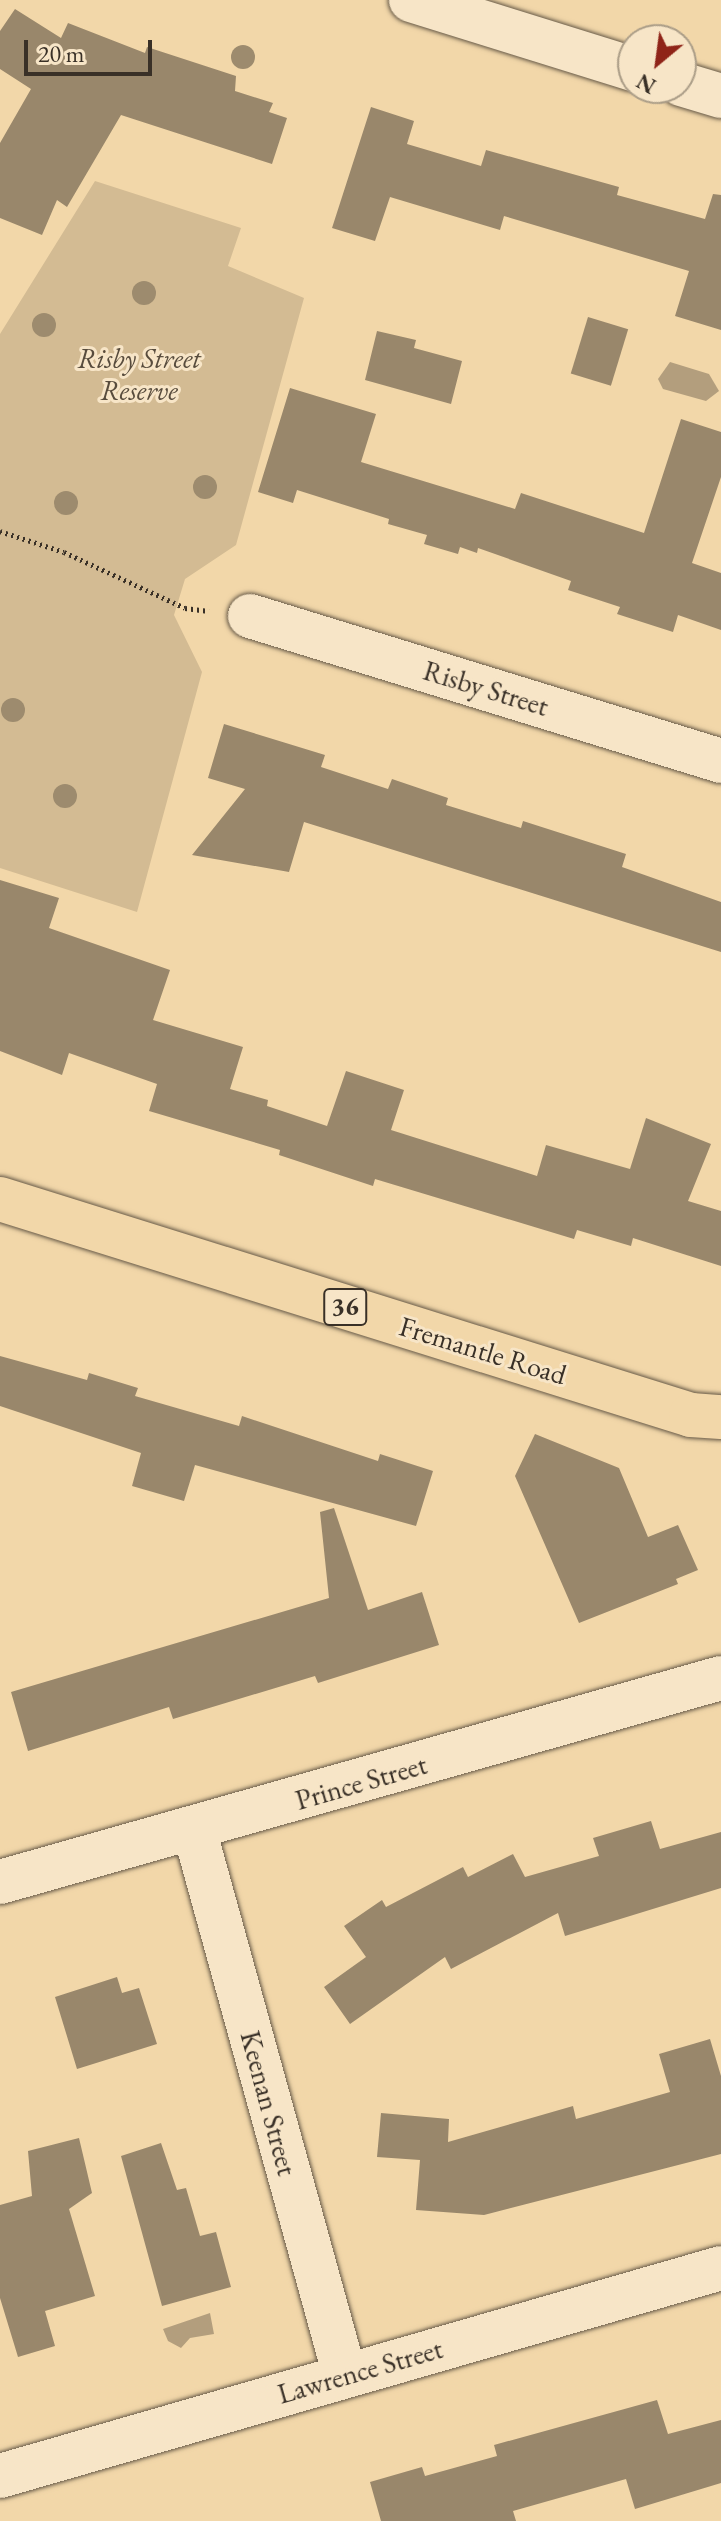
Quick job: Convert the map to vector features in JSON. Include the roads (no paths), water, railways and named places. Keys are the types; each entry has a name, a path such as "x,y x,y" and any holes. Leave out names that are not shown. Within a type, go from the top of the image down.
{"main road":[{"name":"Fremantle Road","path":"0,1199 711,1422"}],"street":[{"path":"411,0 617,64"},
{"path":"697,89 721,96"},
{"name":"Risby Street","path":"250,616 721,761"},
{"name":"Prince Street","path":"0,1882 721,1678"},
{"name":"Keenan Street","path":"194,1829 345,2376"},
{"name":"Lawrence Street","path":"0,2476 721,2268"}],"park label":[{"name":"Risby Street Reserve","path":"139,374"}]}
